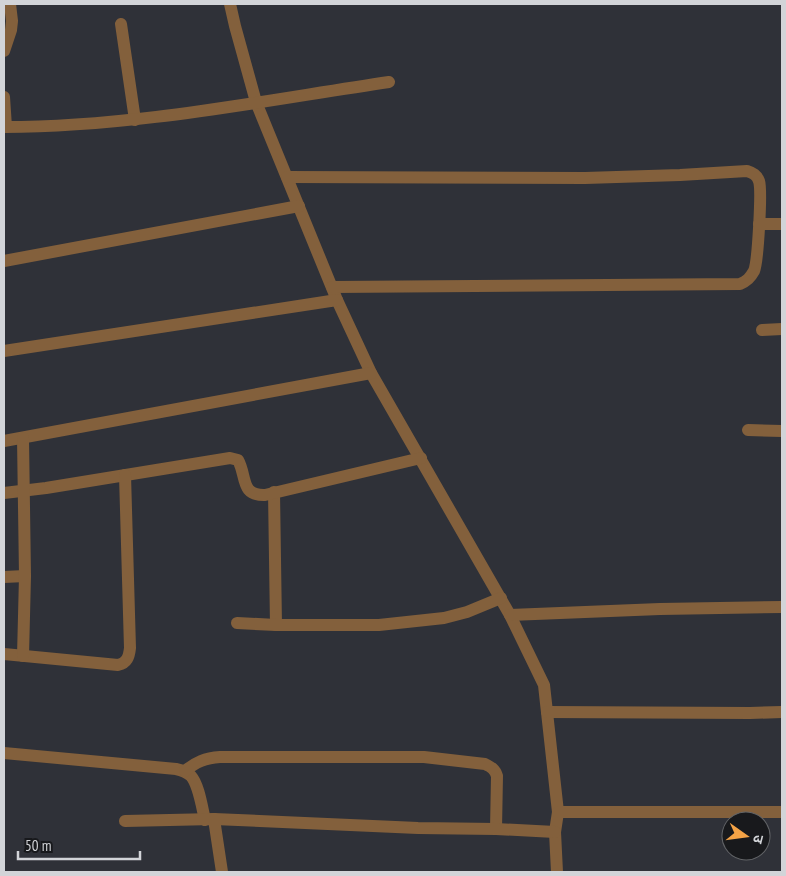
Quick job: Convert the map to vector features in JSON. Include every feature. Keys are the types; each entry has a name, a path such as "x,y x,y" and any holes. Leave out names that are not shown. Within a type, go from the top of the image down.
{"street":[{"path":"4,51 11,30 10,4"},
{"path":"230,4 256,102 337,300 372,373 501,598 544,685 558,812 555,832 557,872"},
{"path":"121,24 135,120"},
{"path":"4,98 5,127 57,126 135,120 389,82"},
{"path":"287,177 585,178 748,171 756,175 760,182 755,269 749,280 740,284 332,287"},
{"path":"4,261 299,206"},
{"path":"759,224 782,224"},
{"path":"4,351 337,300"},
{"path":"762,330 782,329"},
{"path":"4,441 372,373"},
{"path":"748,430 782,431"},
{"path":"22,656 25,576 23,438"},
{"path":"4,493 234,458 241,465 249,491 259,495 421,458"},
{"path":"4,654 118,665 126,661 130,648 125,475"},
{"path":"274,492 276,625"},
{"path":"4,577 25,576"},
{"path":"237,623 379,625 444,618 467,612 501,598"},
{"path":"510,615 782,607"},
{"path":"547,712 782,712"},
{"path":"4,753 176,769 185,772 190,775 195,784 210,819 222,872"},
{"path":"185,772 200,760 220,757 424,757 485,764 493,768 497,776 496,829"},
{"path":"558,812 782,812"},
{"path":"125,821 210,819 555,832"}]}
